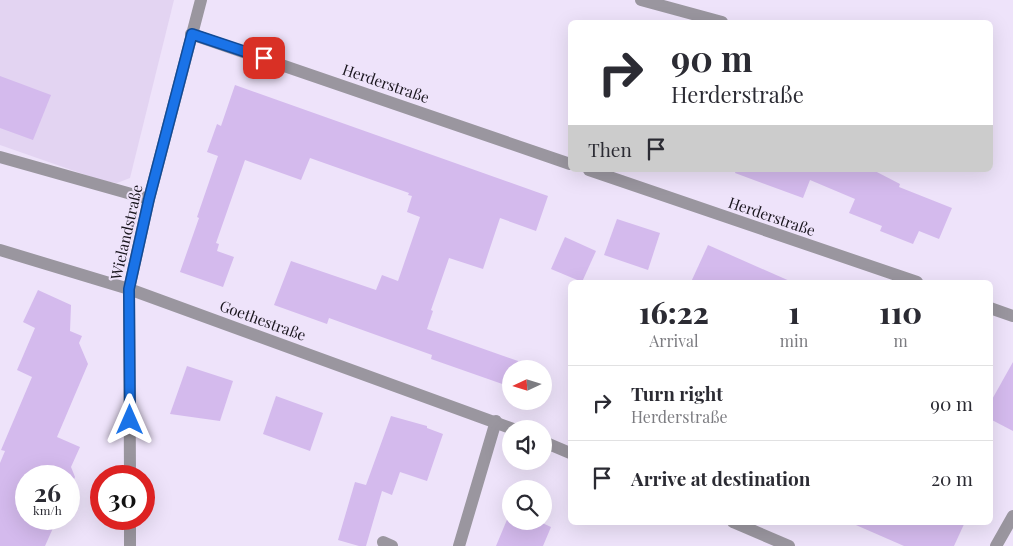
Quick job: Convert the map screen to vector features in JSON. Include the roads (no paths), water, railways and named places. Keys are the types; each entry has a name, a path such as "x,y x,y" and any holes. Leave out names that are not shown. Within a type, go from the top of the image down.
{"street":[{"name":"Wielandstraße","path":"130,465 129,289 149,199 201,0"},
{"path":"641,0 715,20"},
{"name":"Herderstraße","path":"192,34 568,163"},
{"path":"0,157 149,199"},
{"name":"Herderstraße","path":"595,172 910,280"},
{"name":"Goethestraße","path":"0,250 129,289 502,424"},
{"path":"993,309 1013,316"},
{"path":"459,546 496,422"},
{"path":"552,445 568,452"},
{"path":"996,546 1013,516"},
{"path":"740,525 789,546"},
{"path":"130,530 130,546"}]}
